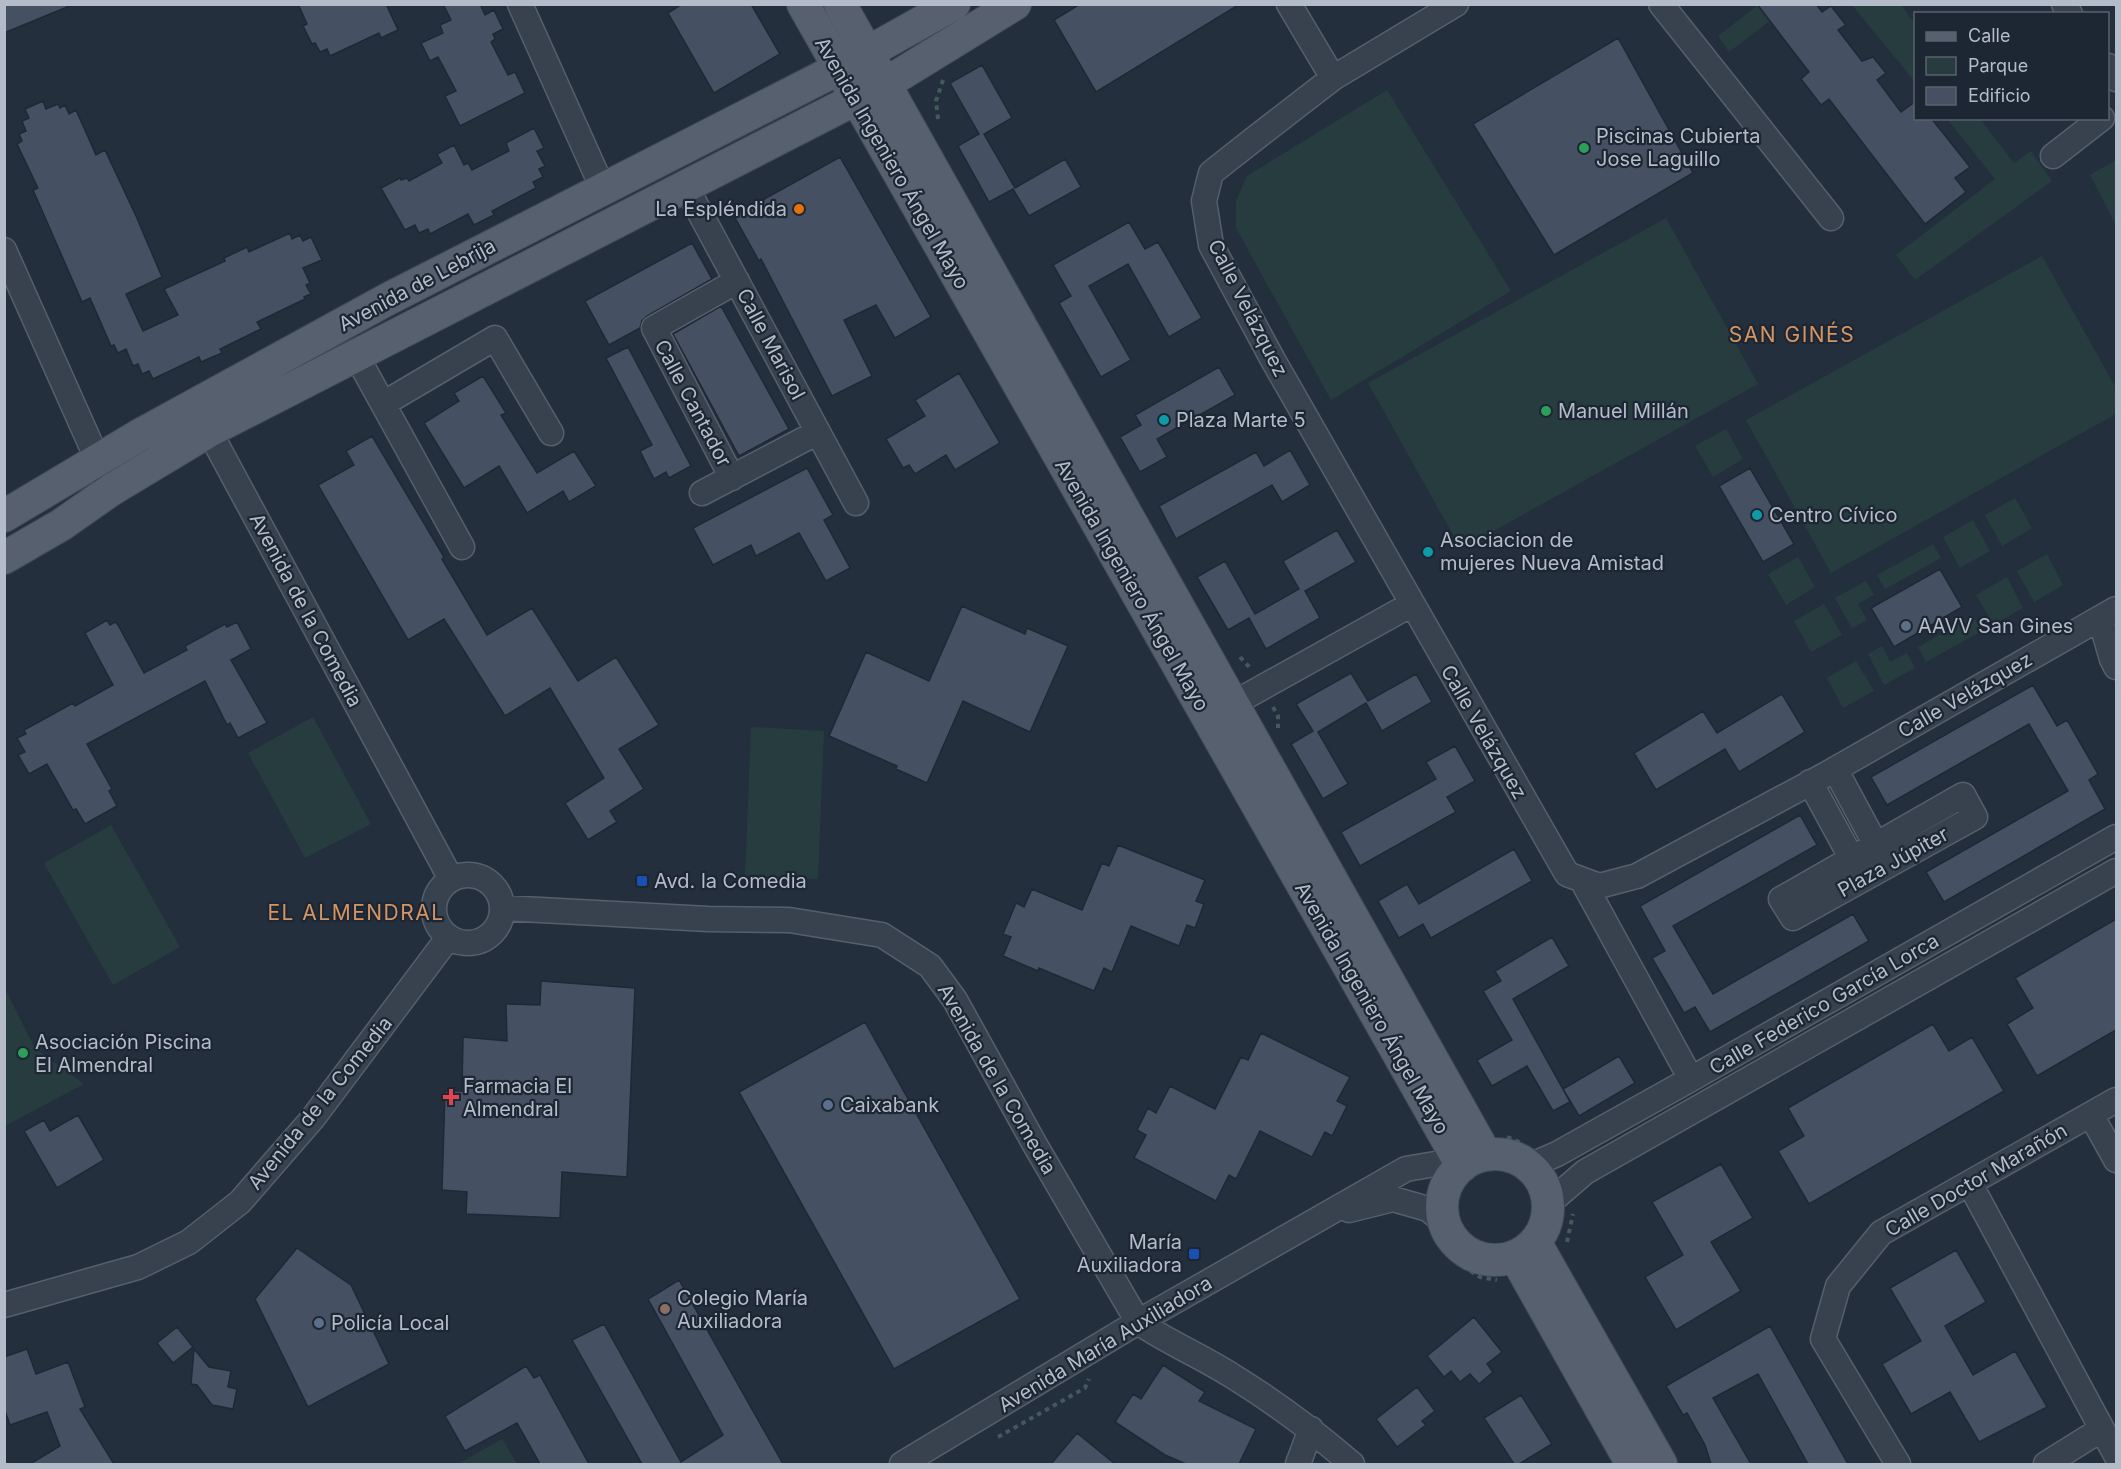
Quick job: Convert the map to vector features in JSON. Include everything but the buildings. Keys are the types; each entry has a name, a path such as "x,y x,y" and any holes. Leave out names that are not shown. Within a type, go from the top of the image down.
{"main road":[{"name":"Avenida Ingeniero Ángel Mayo","path":"803,4 855,98 1221,711 1474,1160"},
{"name":"Avenida Ingeniero Ángel Mayo","path":"840,4 1221,711 1438,1124 1474,1160"},
{"name":"Avenida de Lebrija","path":"202,418 388,299 838,69 954,4"},
{"name":"Avenida de Lebrija","path":"4,516 98,460 356,355 885,84 1015,4"},
{"path":"4,558 61,525 111,490 202,418"},
{"path":"1509,1155 1529,1166 1543,1183 1548,1204 1545,1224 1525,1249 1494,1259 1473,1254 1442,1231 1444,1194 1452,1177 1474,1160 1509,1155"},
{"path":"1525,1249 1533,1288 1632,1464"},
{"path":"1525,1249 1660,1464"}],"street":[{"path":"520,4 603,189"},
{"path":"1289,4 1333,78"},
{"name":"Calle Velázquez","path":"1456,4 1333,78 1212,172 1204,201 1212,245 1273,360 1567,874 1599,886 1637,876 2111,621"},
{"path":"1661,4 1831,218"},
{"path":"2053,156 2099,120"},
{"name":"Calle Marisol","path":"684,185 856,503"},
{"path":"4,250 111,490"},
{"name":"Calle Cantador","path":"732,478 654,328 737,281"},
{"path":"383,404 495,338 551,432"},
{"path":"356,355 462,547"},
{"name":"Avenida de la Comedia","path":"202,418 451,879"},
{"path":"702,493 818,432"},
{"path":"1221,711 1412,604"},
{"path":"2111,621 2112,659 2116,667"},
{"name":"Plaza Júpiter","path":"1835,769 1876,845"},
{"name":"Plaza Júpiter","path":"1810,782 1852,859"},
{"name":"Plaza Júpiter","path":"1963,795 1975,816 1793,918 1781,898 1852,859 1963,795"},
{"name":"Calle Federico García Lorca","path":"1529,1166 1557,1154 1691,1079 2116,837"},
{"name":"Calle Federico García Lorca","path":"1548,1204 1585,1172 2116,871"},
{"path":"473,874 485,878 498,891 502,908 500,924 491,937 470,944 448,938 435,919 434,907 436,896 442,886 451,879 473,874"},
{"path":"1582,880 1691,1079"},
{"name":"Avenida de la Comedia","path":"502,908 708,919 789,920 882,935 901,947 930,966 955,1000 1138,1322"},
{"name":"Avenida de la Comedia","path":"4,1305 138,1267 189,1242 240,1202 320,1108 448,938"},
{"name":"Calle Doctor Marañón","path":"1898,1464 1823,1339 1838,1286 1881,1233 2116,1100"},
{"path":"2091,1115 2116,1160"},
{"path":"1406,1169 1429,1150 1436,1140 1438,1124"},
{"name":"Avenida María Auxiliadora","path":"918,1461 1138,1322 1406,1169 1474,1160"},
{"path":"1970,1184 2116,1455"},
{"name":"Avenida María Auxiliadora","path":"1311,1224 1355,1208 1393,1199 1428,1209 1442,1231"},
{"path":"1138,1322 1232,1376 1311,1429 1352,1464"},
{"path":"1298,1464 1311,1429"},
{"path":"2046,1464 2102,1429"}],"path":[{"path":"1442,1231 1462,1266 1480,1277 1494,1278 1519,1296 1533,1288"},
{"path":"998,1437 1085,1388 1089,1375"}],"green space":[{"path":"1758,5 1791,5 1729,52 1718,36"},
{"path":"1852,5 1901,5 1914,23 1914,81"},
{"path":"1387,90 1511,291 1331,400 1236,228 1236,201 1247,176"},
{"path":"1948,120 1981,120 2014,163 2031,151 2052,181 1915,280 1896,255 1995,179"},
{"path":"2116,160 2116,225 2090,175"},
{"name":"Manuel Millán","path":"1666,218 1758,384 1461,549 1368,383"},
{"path":"2042,256 2116,388 2116,414 1831,573 1746,420"},
{"path":"1726,429 1743,459 1713,477 1695,446"},
{"path":"2015,498 2032,528 2002,546 1985,515"},
{"path":"1973,520 1990,551 1960,568 1943,537"},
{"path":"1933,544 1941,558 1885,589 1877,575"},
{"path":"2047,554 2063,585 2034,602 2017,571"},
{"path":"1798,557 1815,587 1786,605 1768,574"},
{"path":"2007,577 2023,608 1994,625 1976,595"},
{"path":"1866,581 1874,595 1858,604 1867,620 1852,628 1835,598"},
{"path":"1824,604 1842,635 1811,652 1794,621"},
{"path":"1973,616 1982,631 1926,662 1918,647"},
{"path":"1882,646 1890,662 1907,653 1915,668 1884,685 1868,654"},
{"path":"1856,661 1874,691 1843,708 1827,678"},
{"path":"313,717 371,824 305,858 248,753"},
{"path":"751,727 824,731 818,879 745,876"},
{"path":"111,825 180,947 113,985 44,863"},
{"name":"Asociación Piscina El Almendral","path":"4,987 35,1048 84,1084 5,1126"},
{"path":"502,1439 517,1464 458,1464"}],"place":[{"name":"Piscinas Cubierta Jose Laguillo","path":"1584,148"},
{"name":"La Espléndida","path":"799,209"},
{"name":"Manuel Millán","path":"1546,411"},
{"name":"Plaza Marte 5","path":"1164,420"},
{"name":"Centro Cívico","path":"1757,515"},
{"name":"Asociacion de mujeres Nueva Amistad","path":"1428,552"},
{"name":"AAVV San Gines","path":"1906,626"},
{"name":"Avd. la Comedia","path":"642,881"},
{"name":"Asociación Piscina El Almendral","path":"23,1053"},
{"name":"Farmacia El Almendral","path":"451,1097"},
{"name":"Caixabank","path":"828,1105"},
{"name":"María Auxiliadora","path":"1194,1254"},
{"name":"Colegio María Auxiliadora","path":"665,1309"},
{"name":"Policía Local","path":"319,1323"}],"district":[{"name":"SAN GINÉS","path":"1792,334"},
{"name":"EL ALMENDRAL","path":"356,912"}]}
